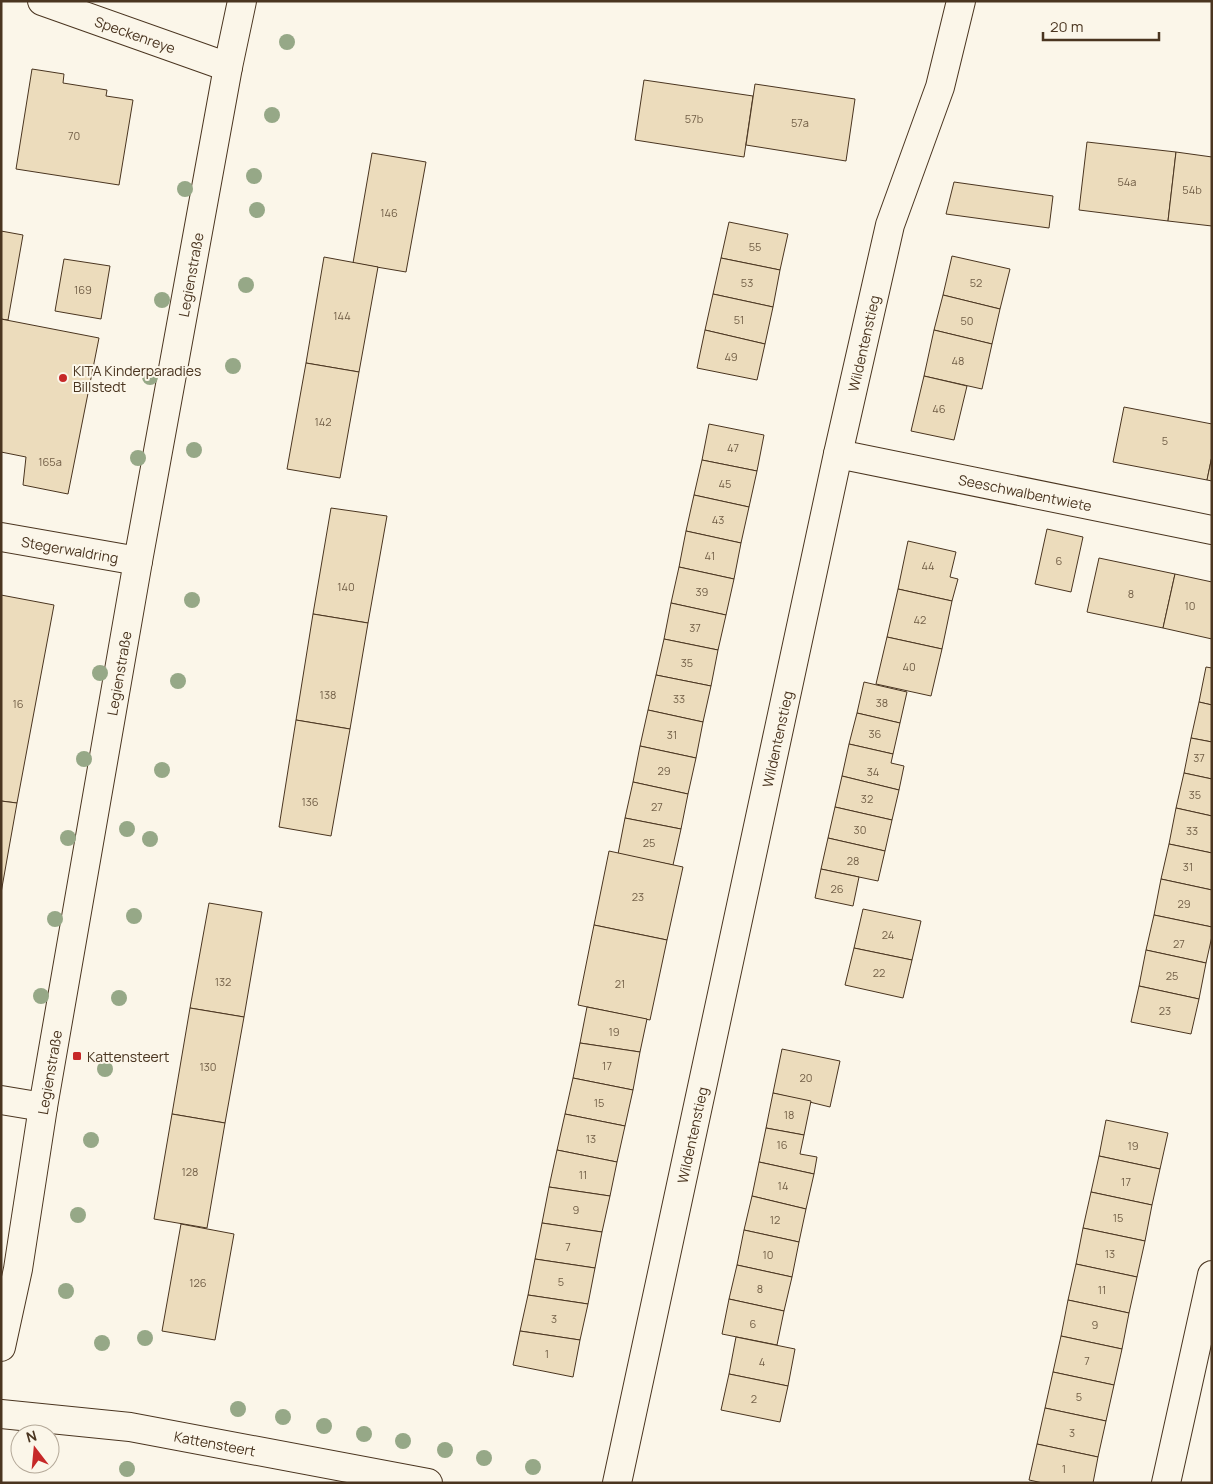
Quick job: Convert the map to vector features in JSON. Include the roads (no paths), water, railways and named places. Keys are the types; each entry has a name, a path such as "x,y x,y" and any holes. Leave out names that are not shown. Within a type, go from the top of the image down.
{"street":[{"name":"Speckenreye","path":"42,1 228,67"},
{"name":"Legienstraße","path":"1,1347 18,1269 43,1108 138,561 228,67 242,1"},
{"name":"Wildentenstieg","path":"617,1483 838,454 890,225 940,87 961,1"},
{"name":"Seeschwalbentwiete","path":"838,454 1212,530"},
{"name":"Stegerwaldring","path":"1,537 138,561"},
{"path":"1,1100 43,1108"},
{"path":"1166,1483 1212,1275"},
{"name":"Kattensteert","path":"1,1414 130,1427 428,1483"}],"place":[{"name":"KITA Kinderparadies Billstedt","path":"63,378"},
{"name":"Kattensteert","path":"77,1056"}]}
